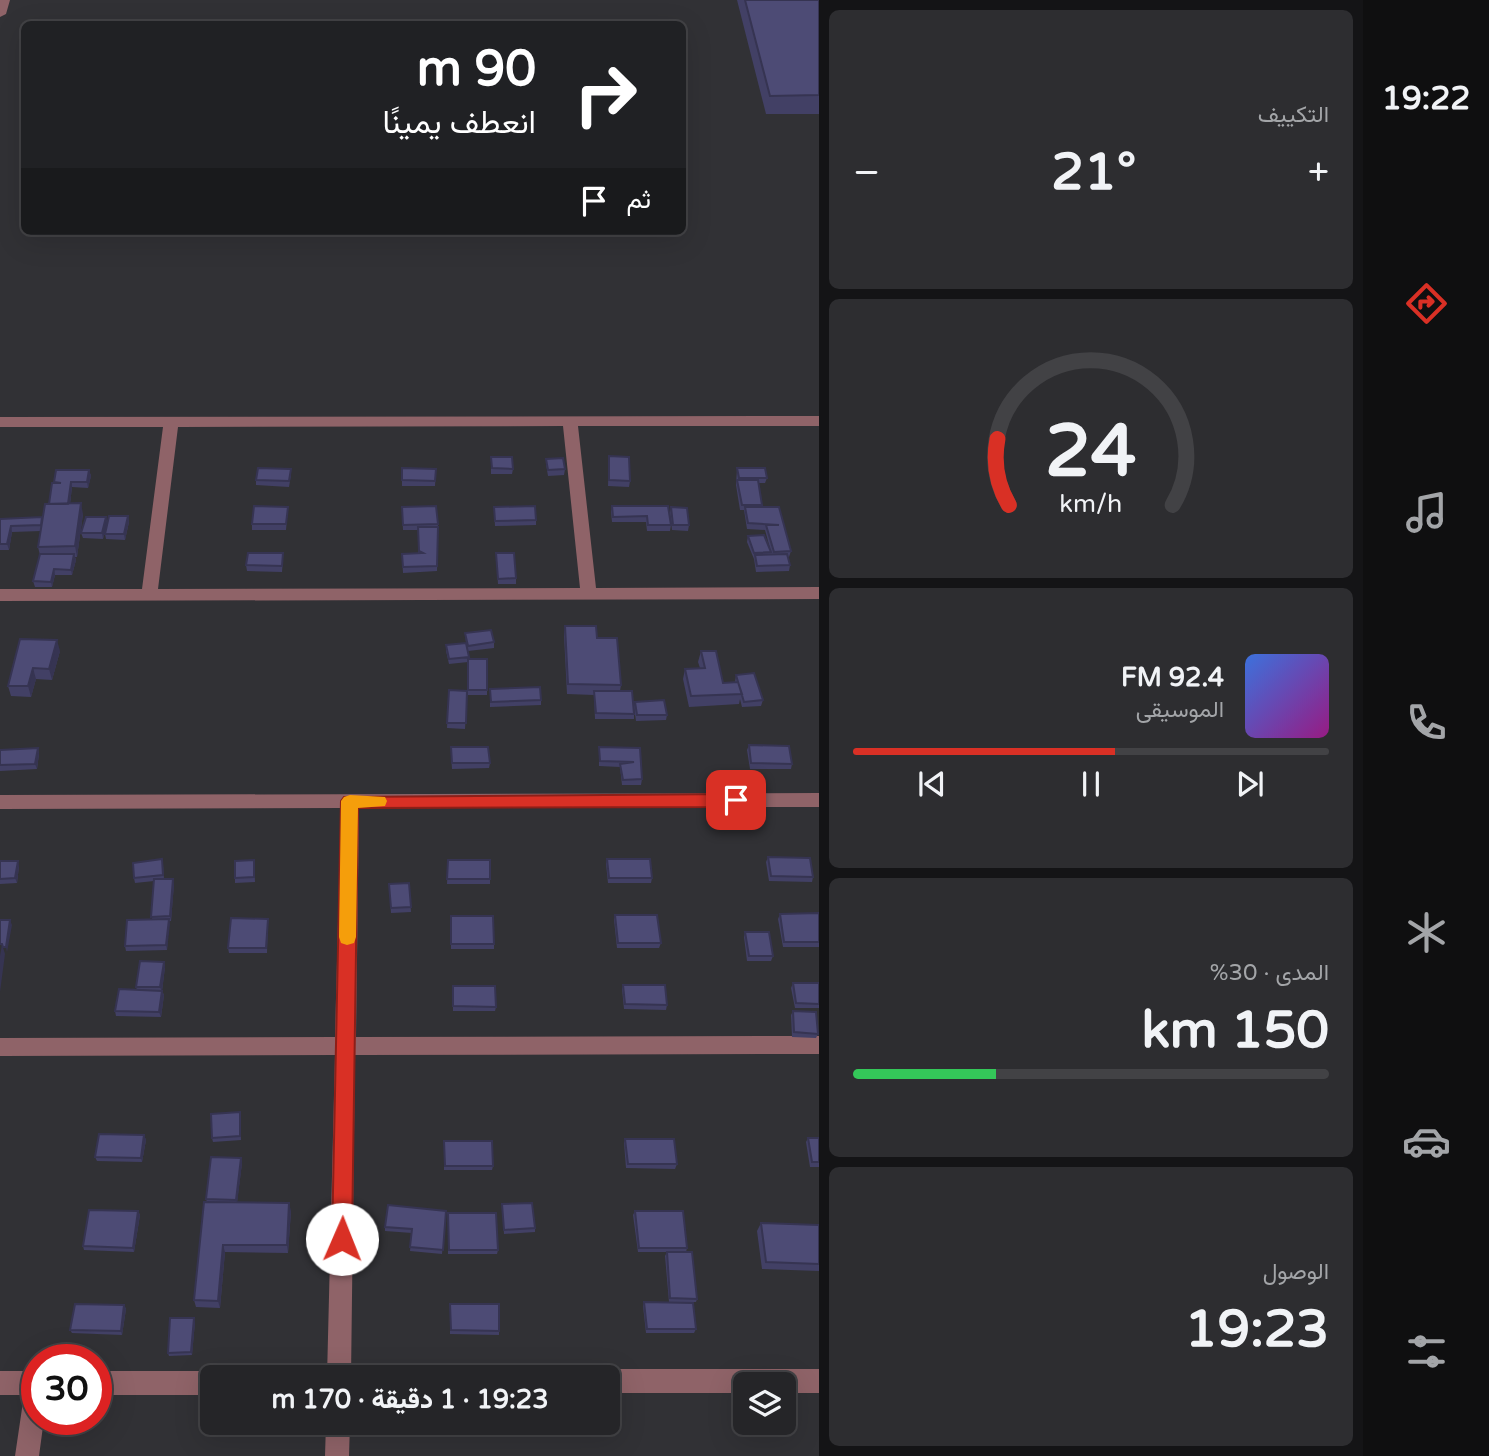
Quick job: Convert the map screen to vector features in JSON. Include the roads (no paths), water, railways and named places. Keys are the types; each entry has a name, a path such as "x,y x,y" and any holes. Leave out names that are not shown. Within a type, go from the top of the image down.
{"street":[{"path":"0,14 5,0"},
{"path":"149,594 171,421"},
{"path":"570,421 589,594"},
{"path":"0,422 819,421"},
{"path":"0,595 819,593"},
{"path":"0,802 819,800"},
{"path":"339,1365 350,801"},
{"path":"0,1047 819,1045"},
{"path":"620,1381 819,1381"},
{"path":"0,1383 21,1384"},
{"path":"112,1383 200,1383"},
{"path":"27,1456 30,1435"},
{"path":"337,1456 338,1435"}]}
